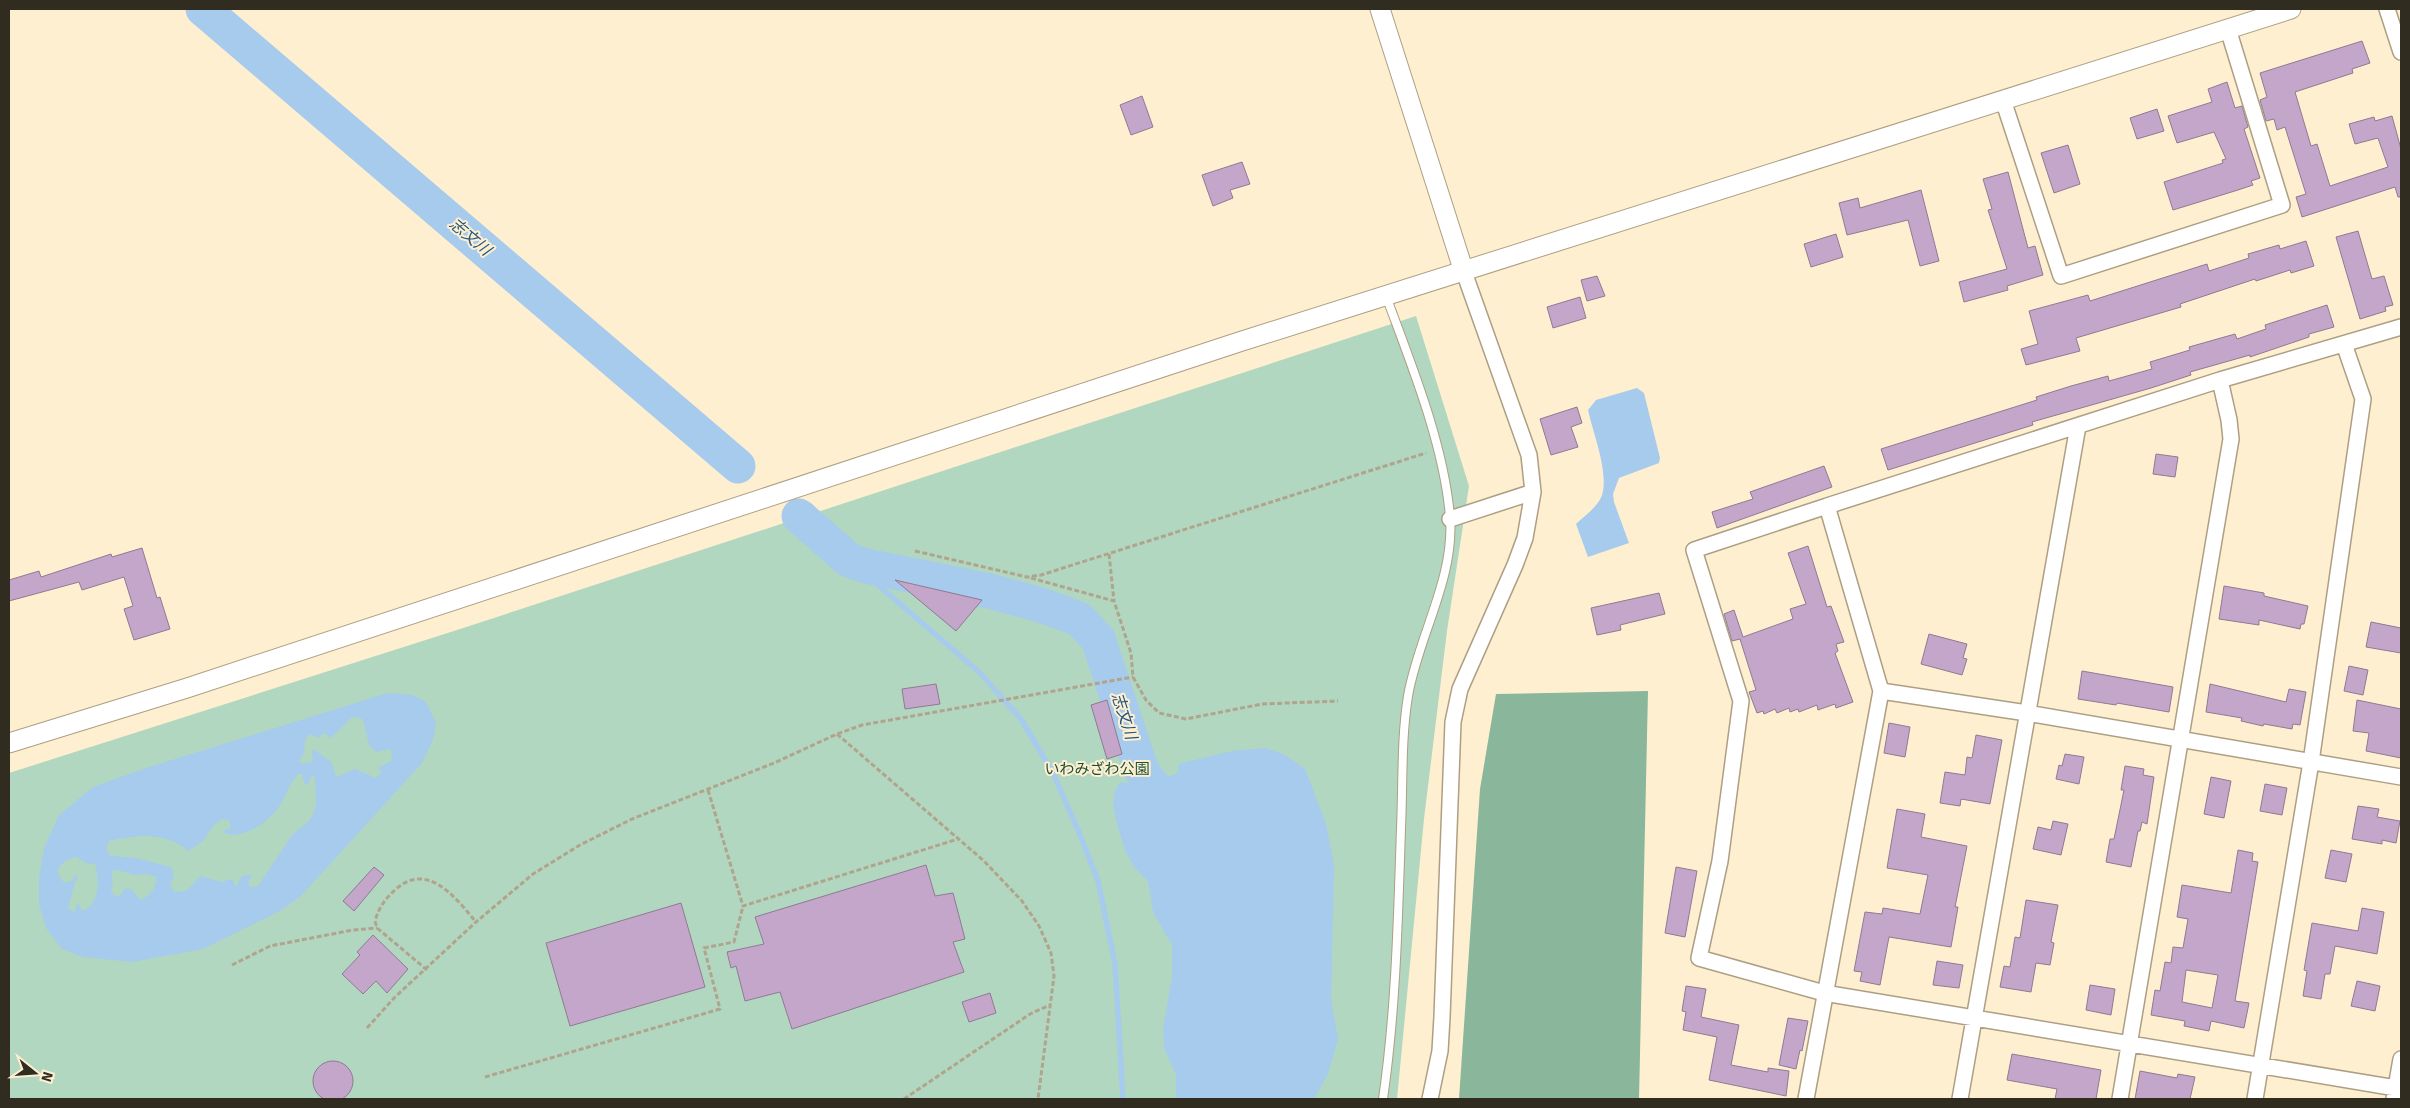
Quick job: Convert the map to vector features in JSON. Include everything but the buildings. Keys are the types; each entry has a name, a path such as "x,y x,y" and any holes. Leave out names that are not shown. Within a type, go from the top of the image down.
{"street":[{"path":"1380,9 1464,272 1529,455 1533,492 1525,538 1463,682 1453,722 1441,1034 1436,1077 1430,1099"},
{"path":"9,743 196,684 1386,296 2291,9"},
{"path":"2387,9 2401,52"},
{"path":"2003,100 2062,276 2282,205 2228,29"},
{"path":"2401,327 2220,380 1694,550 1741,701 1720,861 1699,958 1824,993 2261,1066 2395,1094 2401,1059"},
{"path":"2255,1099 2311,762 2363,399 2344,344"},
{"path":"2120,1099 2131,1044 2231,439 2229,420 2220,380"},
{"path":"1960,1099 2078,426"},
{"path":"1450,519 1533,492"},
{"path":"1806,1099 1880,691 1827,506"},
{"path":"1880,691 2027,713 2401,777"}],"lane":[{"path":"1383,1099 1389,1061 1398,938 1408,697 1442,580 1450,540 1448,498 1427,410 1386,296"}],"path":[{"path":"1027,577 1041,575 1109,554 1436,450"},
{"path":"916,551 1027,577 1114,601"},
{"path":"1109,554 1114,601 1131,652 1133,677 1146,700 1159,713 1186,720 1262,704 1338,701"},
{"path":"367,1028 396,997 427,970 476,922 533,874 580,845 632,819 708,790 774,763 836,734 862,725 1133,677"},
{"path":"836,734 984,861 1022,901 1039,926 1051,953 1054,976 1038,1099"},
{"path":"485,1077 720,1010 704,948 734,942 743,906 708,790"},
{"path":"743,906 958,838"},
{"path":"427,970 377,928 375,921 383,901 406,880 422,878 450,891 476,922"},
{"path":"232,965 270,946 353,930 377,928"},
{"path":"904,1099 1030,1014 1051,1005"}],"green space":[{"name":"いわみざわ公園","path":"1416,316 1469,486 1447,631 1424,819 1397,1099 9,1099 9,773 457,630"},
{"path":"1648,691 1639,1099 1459,1099 1480,789 1496,694"}],"water":[{"path":"1637,388 1644,393 1660,458 1659,463 1619,478 1613,494 1614,502 1629,543 1588,557 1576,524 1598,503 1604,486 1600,452 1588,410 1596,400"},
{"path":"388,693 412,695 426,702 436,723 433,740 422,763 301,896 278,912 203,949 132,962 83,957 62,949 46,928 39,904 39,878 44,848 59,815 93,787 146,768","holes":["358,717 363,720 369,745 376,752 389,749 392,752 391,761 378,768 382,772 376,778 355,769 336,777 332,763 314,749 312,752 313,763 303,764 299,761 304,753 305,741 309,734 318,738 324,733 331,738 351,718","298,774 302,774 305,785 309,783 312,774 315,777 316,805 313,814 308,822 292,835 258,886 250,887 248,883 252,875 242,876 236,887 232,879 222,882 201,876 186,891 175,892 170,886 174,875 171,867 136,858 111,856 106,849 109,841 150,836 170,840 188,851 203,841 214,825 222,819 228,820 231,825 229,830 226,829 223,832 230,834 247,832 263,823 276,811","76,857 86,863 95,864 98,884 96,897 93,903 82,911 80,905 77,904 74,912 68,909 75,882 78,879 77,876 74,876 72,881 64,883 57,872 60,866 67,860","117,870 136,875 147,874 157,877 152,891 148,896 140,900 131,889 125,888 119,897 114,895 111,890 113,880 111,872"]},
{"path":"1266,748 1285,755 1305,769 1326,824 1334,865 1331,1000 1338,1039 1328,1074 1314,1099 1176,1099 1176,1075 1164,1048 1163,1029 1172,976 1172,945 1153,912 1148,881 1134,867 1125,850 1113,805 1115,791 1120,782 1132,784 1131,772 1158,772 1164,778 1178,773 1179,764 1232,751"}],"waterway":[{"name":"志文川","path":"203,9 738,466"},
{"name":"志文川","path":"799,516 849,560 866,566 993,592 1041,605 1079,619 1098,639 1142,772 1172,809"},
{"path":"849,560 979,672 1021,719 1053,773 1098,881 1115,964 1123,1099"}]}
